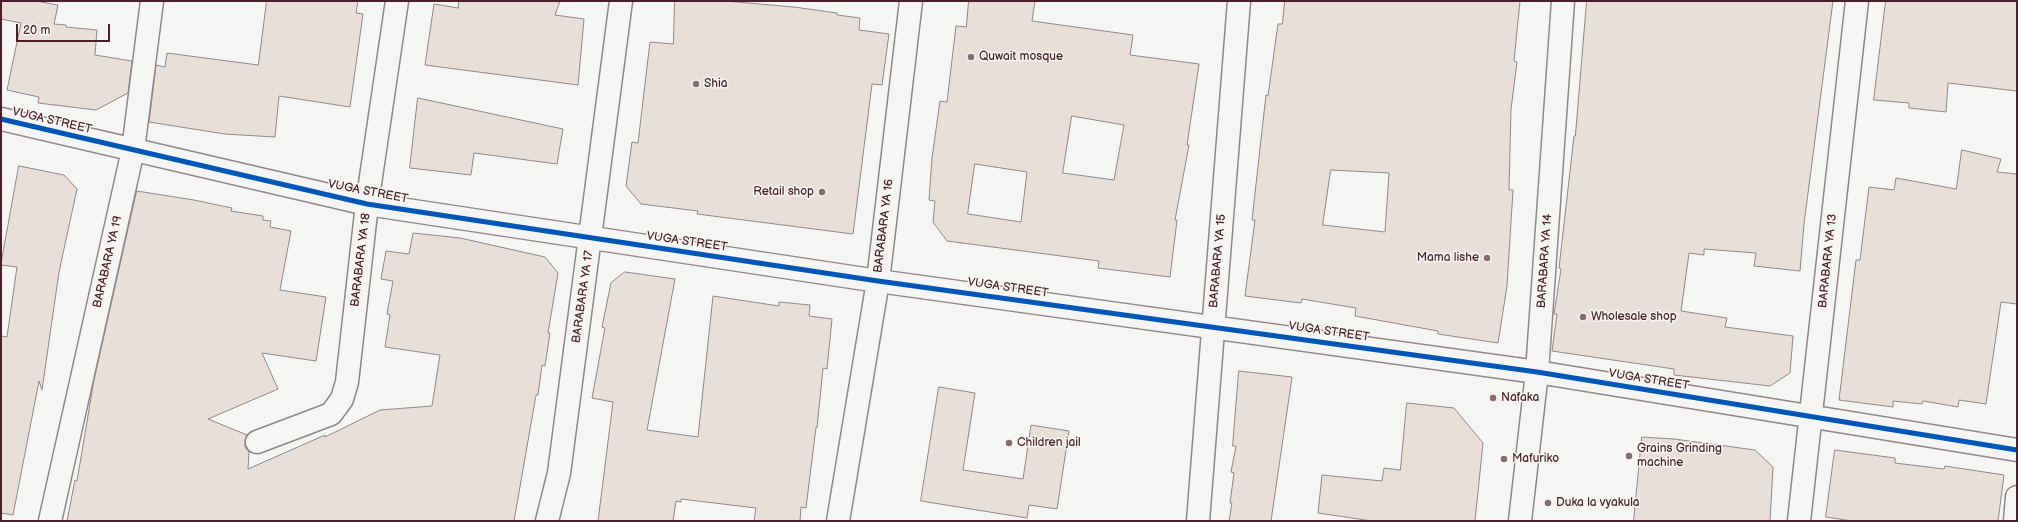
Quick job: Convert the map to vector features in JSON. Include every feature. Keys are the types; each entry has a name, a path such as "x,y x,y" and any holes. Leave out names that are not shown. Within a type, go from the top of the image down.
{"street":[{"name":"BARABARA YA 19","path":"50,521 133,150 152,1"},
{"name":"BARABARA YA 18","path":"257,442 331,414 342,399 347,382 367,204 397,1"},
{"name":"BARABARA YA 17","path":"547,521 559,473 621,1"},
{"name":"BARABARA YA 16","path":"838,521 878,281 911,1"},
{"name":"BARABARA YA 15","path":"1198,521 1239,1"},
{"name":"BARABARA YA 14","path":"1520,521 1537,372 1563,1"},
{"name":"BARABARA YA 13","path":"1799,521 1856,1"},
{"name":"VUGA STREET","path":"1,119 367,204 878,281 1213,326 1537,372 2017,450"},
{"path":"2014,521 2017,497"}],"building":[{"path":"1,1 36,1 58,5 54,24 66,25 66,27 97,30 95,55 132,61 128,93 96,110 38,103 39,97 7,90 21,23 1,19"},
{"path":"267,1 358,1 356,13 363,14 350,107 279,96 275,137 225,134 149,122 156,65 165,67 167,53 258,65"},
{"path":"459,1 560,1 555,15 584,19 578,85 425,65 434,4 458,8"},
{"path":"675,1 725,1 794,7 837,13 837,15 860,18 859,30 889,34 882,85 872,84 853,234 697,214 698,211 641,204 626,186 632,142 638,143 650,42 673,44"},
{"path":"969,1 1035,1 1032,21 1133,35 1130,55 1199,64 1187,145 1189,145 1175,220 1177,220 1170,277 1098,268 1099,261 947,241 933,222 935,201 929,200 932,158 940,101 947,102 956,26 966,27","holes":["1072,116 1124,125 1114,180 1063,173","975,164 1027,172 1021,222 968,214"]},
{"path":"1285,1 1520,1 1514,61 1517,62 1511,109 1509,190 1513,190 1507,286 1498,343 1438,334 1438,331 1355,316 1356,308 1302,299 1301,303 1245,296 1255,220 1252,220 1266,95 1268,96 1278,24 1282,24","holes":["1331,170 1389,173 1385,232 1323,225"]},
{"path":"1587,1 1833,1 1804,224 1800,271 1754,266 1756,253 1704,249 1704,255 1689,253 1681,311 1727,318 1725,327 1793,336 1790,373 1770,386 1674,375 1674,369 1552,351 1557,314 1554,314 1561,269 1559,268 1575,136"},
{"path":"1886,1 2017,1 2017,91 1948,83 1946,112 1909,108 1909,103 1874,100"},
{"path":"418,98 563,129 557,164 474,153 471,175 410,168"},
{"path":"1962,150 2001,159 1997,172 2017,174 2017,304 2001,302 1986,404 1959,400 1958,407 1923,401 1922,404 1893,401 1893,407 1839,400 1856,260 1860,260 1869,187 1894,190 1896,178 1956,189"},
{"path":"19,166 64,175 77,189 59,272 42,390 39,381 13,515 1,513 1,336 7,337 17,267 1,264"},
{"path":"137,191 194,200 232,208 231,211 263,216 263,220 271,221 270,227 291,231 280,290 326,297 316,361 262,353 278,389 208,419 247,435 245,447 249,452 248,469 325,435 325,437 380,410 432,406 440,355 385,347 390,315 387,314 393,281 381,279 386,251 409,254 413,233 460,238 545,257 558,273 548,333 550,333 545,366 542,365 538,395 536,395 514,521 67,521 75,480 77,481 94,380"},
{"path":"625,272 675,279 647,430 698,437 713,296 779,306 779,302 810,305 809,316 832,319 827,369 823,368 817,428 816,427 806,508 801,507 800,521 754,521 756,508 681,499 681,502 676,501 673,521 598,521 613,402 592,398 605,328 602,327 611,283"},
{"path":"1239,371 1292,377 1271,521 1229,521 1234,473 1231,472 1236,446 1233,446"},
{"path":"939,387 975,393 963,470 1023,479 1031,425 1069,431 1057,509 1029,505 1027,518 921,501"},
{"path":"1407,403 1454,408 1483,443 1475,521 1372,521 1318,513 1322,475 1382,481 1384,468 1400,470"},
{"path":"1642,437 1674,439 1755,450 1773,467 1770,521 1634,521"},
{"path":"1835,450 1895,458 1895,463 1944,469 1945,466 2004,475 1998,521 1852,521 1826,517"}],"cycle path":[{"path":"1,119 367,204 878,281 1537,372 2017,450"}],"place":[{"name":"Quwait mosque","path":"971,57"},
{"name":"Shia","path":"696,84"},
{"name":"Retail shop","path":"822,192"},
{"name":"Mama lishe","path":"1487,258"},
{"name":"Wholesale shop","path":"1583,317"},
{"name":"Nafaka","path":"1493,398"},
{"name":"Children jail","path":"1009,443"},
{"name":"Grains Grinding machine","path":"1629,456"},
{"name":"Mafuriko","path":"1504,459"},
{"name":"Duka la vyakula","path":"1548,503"}]}
